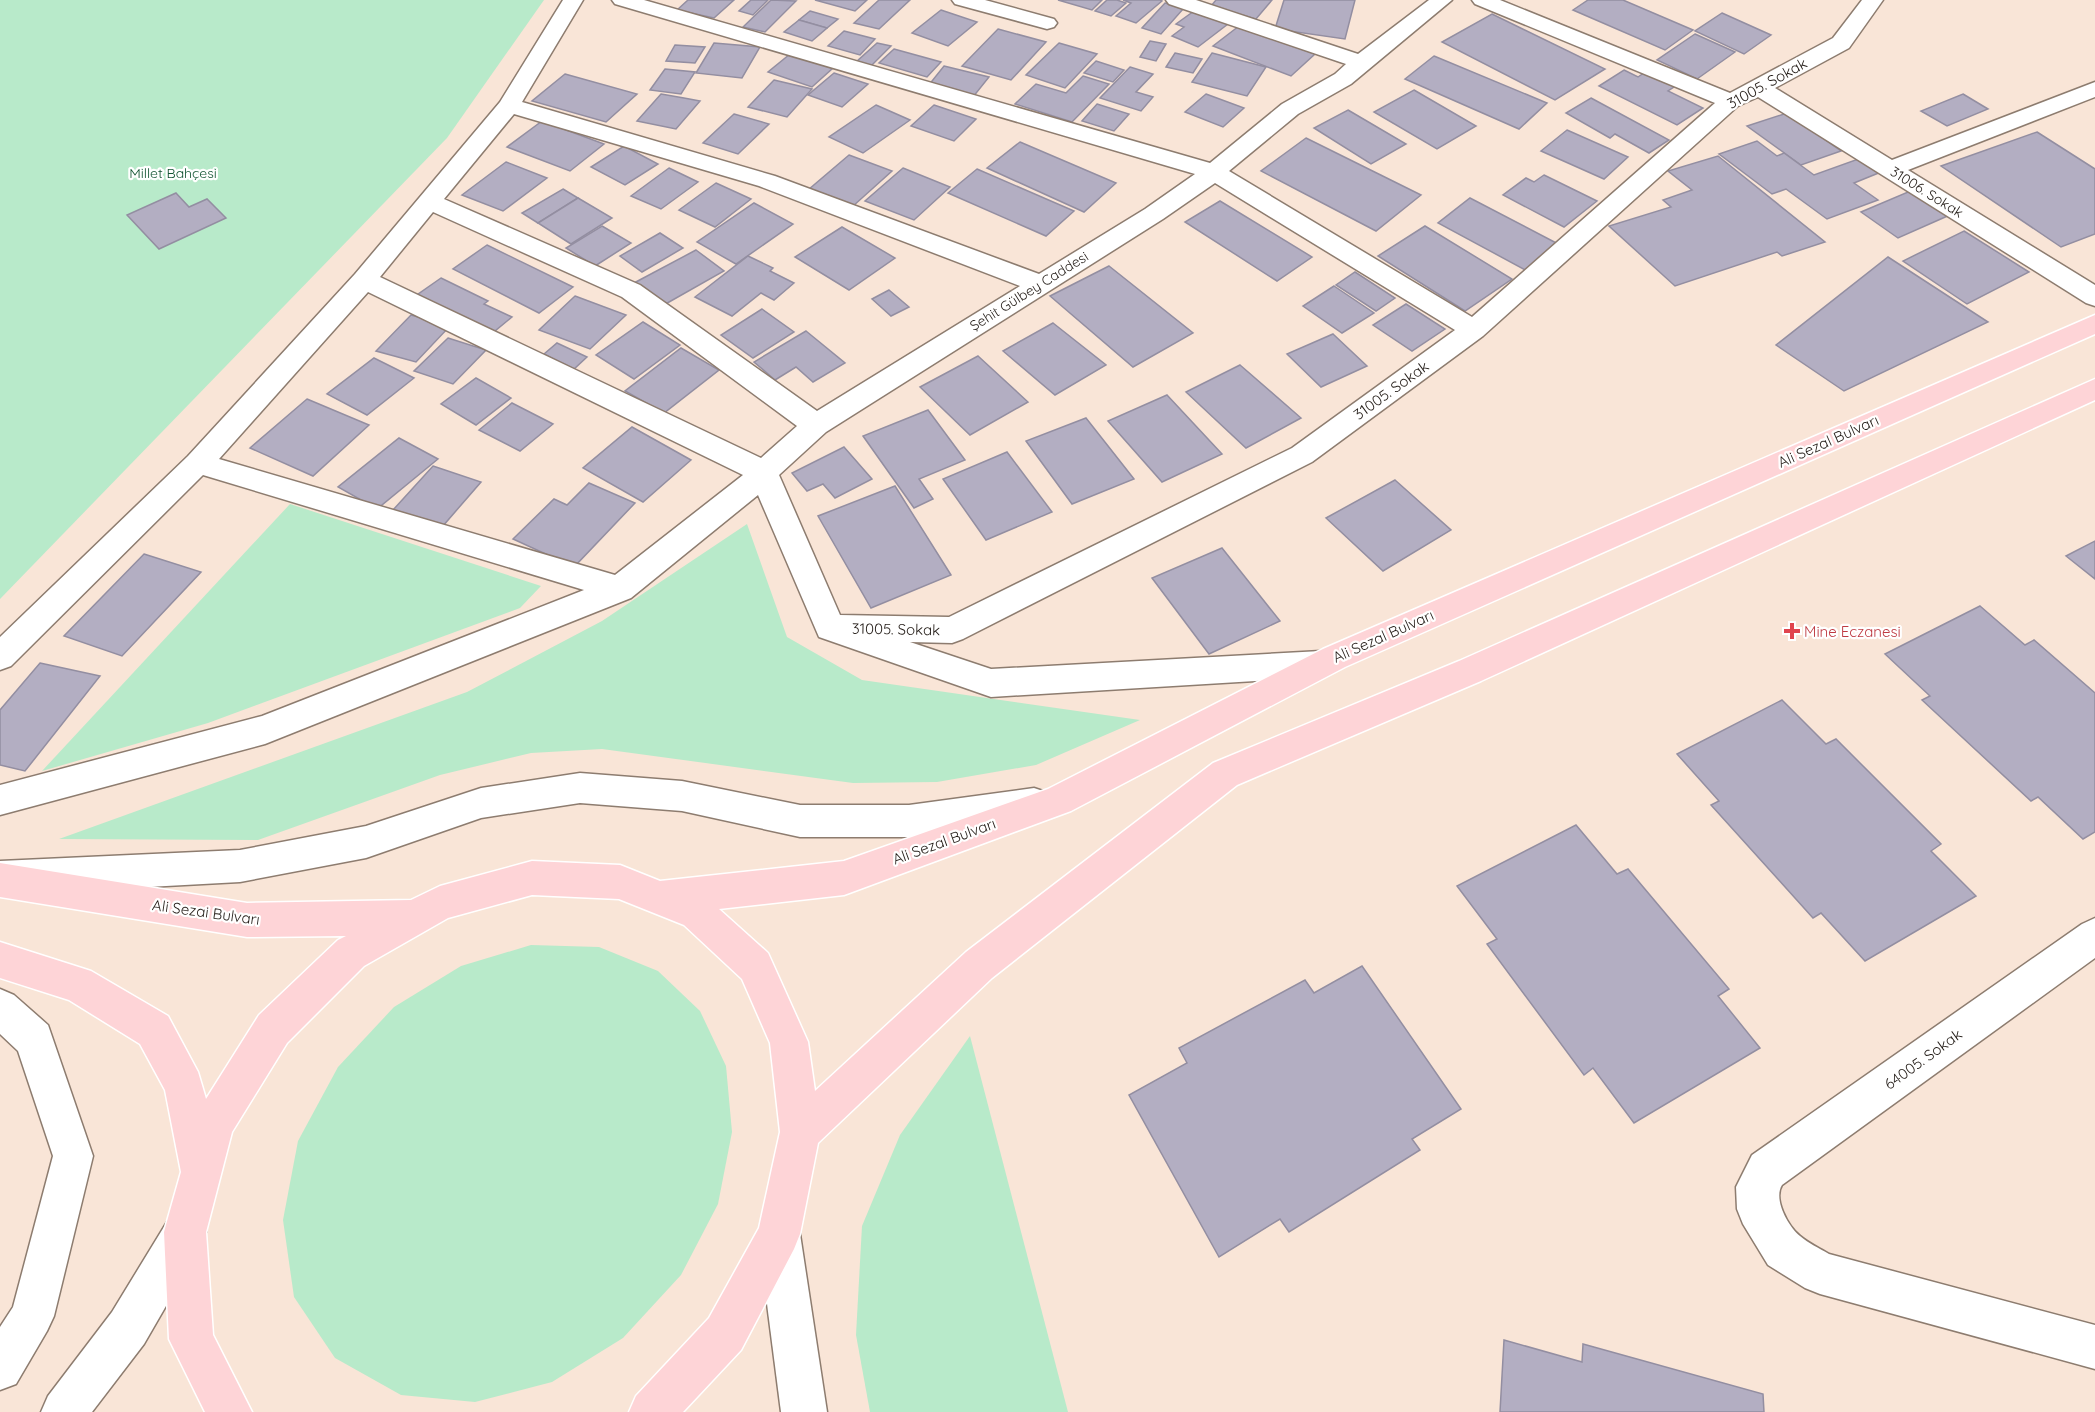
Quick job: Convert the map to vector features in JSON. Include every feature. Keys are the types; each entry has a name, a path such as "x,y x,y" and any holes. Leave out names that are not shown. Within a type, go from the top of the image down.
{"main road":[{"name":"Ali Sezal Bulvarı","path":"660,898 844,878 1059,800 1321,664 2095,324"},
{"path":"800,1132 979,965 1225,774 1481,666 2095,389"},
{"path":"229,1412 191,1339 185,1232 214,1124 273,1029 351,953 440,903 532,878 620,882 697,913 754,966 789,1042 800,1132 779,1234 725,1334 652,1412"},
{"name":"Ali Sezai Bulvarı","path":"0,879 247,920 414,917"},
{"path":"0,960 78,984 154,1030 184,1086 200,1176"}],"street":[{"path":"0,657 198,463 364,280 509,105 573,0"},
{"path":"622,0 1214,172 1474,330"},
{"path":"962,0 1047,22"},
{"path":"1176,0 1362,62"},
{"name":"Şehit Gülbey Caddesi","path":"0,800 265,730 620,589 739,495 816,425 1154,214 1214,172 1290,109 1343,79 1442,0"},
{"path":"1482,0 1730,101"},
{"name":"31005. Sokak","path":"830,628 952,630 1302,455 1474,330 1730,101 1760,88 1841,43 1873,0"},
{"name":"31006. Sokak","path":"1760,88 2095,297"},
{"path":"1890,169 2095,89"},
{"path":"509,105 767,181 1040,284"},
{"path":"429,201 631,291 816,425"},
{"path":"364,280 763,472 830,628 992,683 1321,664"},
{"path":"198,463 620,589"},
{"path":"0,879 240,866 366,842 481,803 580,788 682,796 800,821 909,821 1059,800"},
{"name":"64005. Sokak","path":"2095,936 1767,1170 1757,1187 1758,1209 1784,1250 1820,1274 2095,1347"},
{"path":"0,1008 34,1039 73,1156 32,1316 0,1368"},
{"path":"64,1412 128,1328 185,1232"},
{"path":"779,1234 804,1412"}],"green space":[{"name":"Millet Bahçesi","path":"0,0 544,0 447,138 0,599"},
{"path":"290,504 541,586 520,608 208,723 42,771"},
{"path":"747,524 787,637 862,680 1140,720 1036,765 937,782 853,783 602,749 531,753 440,775 258,840 59,839 467,692 602,621"},
{"path":"531,945 599,947 658,971 700,1011 726,1066 732,1132 718,1204 681,1275 623,1338 552,1382 475,1402 401,1395 335,1358 294,1297 283,1220 298,1141 338,1067 394,1007 461,966"},
{"path":"970,1036 1068,1412 870,1412 856,1335 862,1226 900,1135"}],"building":[{"path":"688,0 734,0 714,18 677,10"},
{"path":"751,0 768,0 753,15 739,11"},
{"path":"771,0 796,1 765,32 743,27"},
{"path":"815,0 867,0 855,11"},
{"path":"879,0 910,0 879,29 854,23"},
{"path":"1058,0 1102,0 1092,10"},
{"path":"1107,0 1126,3 1111,16 1095,11"},
{"path":"1123,0 1162,1 1136,23 1116,16 1131,3"},
{"path":"1216,0 1272,0 1256,19 1211,6"},
{"path":"1284,0 1355,0 1345,39 1275,29"},
{"path":"1588,0 1623,0 1693,30 1665,50 1573,10"},
{"path":"1165,3 1184,8 1161,34 1142,28"},
{"path":"941,10 977,22 948,46 912,33"},
{"path":"810,11 838,19 827,28 799,20"},
{"path":"1194,11 1228,24 1198,47 1172,36 1184,27 1176,24"},
{"path":"1722,13 1771,35 1744,54 1695,31"},
{"path":"1492,14 1605,69 1555,100 1442,42"},
{"path":"799,20 827,28 812,41 784,32"},
{"path":"1239,26 1315,54 1291,76 1213,46"},
{"path":"998,29 1046,42 1011,80 962,66"},
{"path":"844,31 875,39 860,55 828,46"},
{"path":"1695,34 1735,52 1697,79 1657,60"},
{"path":"1150,41 1166,44 1156,61 1140,57"},
{"path":"714,43 760,47 742,78 696,73"},
{"path":"877,43 891,46 870,67 855,63"},
{"path":"1059,43 1097,54 1065,88 1026,75"},
{"path":"675,45 705,47 695,63 666,61"},
{"path":"894,49 941,62 927,77 879,63"},
{"path":"1175,53 1202,59 1193,73 1166,67"},
{"path":"1212,53 1266,67 1247,96 1192,82"},
{"path":"790,54 833,68 812,87 768,72"},
{"path":"1434,56 1547,103 1519,129 1405,79"},
{"path":"1096,61 1124,70 1113,82 1084,73"},
{"path":"944,66 989,77 973,97 928,86"},
{"path":"1130,67 1153,74 1136,92 1153,97 1141,111 1100,98"},
{"path":"665,69 695,72 681,94 650,90"},
{"path":"1624,70 1638,77 1648,70 1677,85 1668,91 1703,108 1677,125 1599,86"},
{"path":"834,73 868,84 842,107 808,95"},
{"path":"565,74 637,94 606,122 532,101"},
{"path":"1083,76 1109,84 1072,122 1015,104 1036,84 1066,93"},
{"path":"774,80 812,89 787,117 748,107"},
{"path":"1414,90 1476,126 1437,149 1374,112"},
{"path":"661,94 700,101 676,129 637,121"},
{"path":"1206,94 1244,108 1223,127 1185,112"},
{"path":"1963,94 1988,109 1947,126 1921,111"},
{"path":"1591,98 1669,140 1649,153 1615,134 1610,138 1566,113"},
{"path":"1097,104 1129,114 1114,131 1082,121"},
{"path":"876,105 910,120 863,153 829,137"},
{"path":"934,105 976,119 954,141 911,126"},
{"path":"1348,110 1406,144 1371,164 1314,128"},
{"path":"1787,113 1841,151 1801,165 1747,126"},
{"path":"734,114 769,124 738,154 703,143"},
{"path":"542,121 604,144 570,171 507,147"},
{"path":"1567,130 1628,157 1604,179 1541,151"},
{"path":"2037,132 2095,169 2095,234 2061,247 1941,166"},
{"path":"1306,138 1421,195 1376,231 1261,171"},
{"path":"1757,141 1777,156 1784,153 1814,175 1861,158 1881,172 1854,183 1878,200 1827,219 1786,189 1772,194 1719,154"},
{"path":"1020,142 1116,183 1084,212 987,168"},
{"path":"624,146 658,164 625,185 591,167"},
{"path":"849,155 892,171 852,207 808,190"},
{"path":"1718,156 1825,242 1782,256 1777,252 1675,286 1609,226 1671,207 1663,200 1692,190 1668,171"},
{"path":"506,162 547,178 503,211 462,195"},
{"path":"669,168 698,182 661,209 631,196"},
{"path":"903,168 950,187 914,220 865,201"},
{"path":"977,169 1074,211 1046,236 948,193"},
{"path":"1544,175 1597,201 1564,227 1503,195 1526,178 1534,182"},
{"path":"716,183 751,199 715,227 679,210"},
{"path":"563,189 578,198 538,223 522,213"},
{"path":"1915,189 1952,214 1898,238 1861,212"},
{"path":"176,193 189,207 207,199 226,218 159,249 127,215"},
{"path":"578,198 612,218 571,244 538,223"},
{"path":"1470,198 1562,246 1531,273 1438,223"},
{"path":"1220,201 1312,257 1277,281 1185,222"},
{"path":"754,203 793,224 736,264 697,242"},
{"path":"602,226 631,243 595,266 566,248"},
{"path":"1425,226 1512,279 1465,311 1378,256"},
{"path":"842,227 895,258 849,290 795,257"},
{"path":"1964,231 2029,272 1967,304 1903,261"},
{"path":"660,233 683,248 642,272 620,256"},
{"path":"487,245 573,287 539,313 453,269"},
{"path":"696,250 724,271 662,306 634,283"},
{"path":"748,256 773,268 770,271 794,283 774,300 761,293 732,316 695,297"},
{"path":"1888,257 1988,322 1844,391 1776,345"},
{"path":"1109,266 1193,333 1133,367 1050,296"},
{"path":"1355,272 1395,298 1376,311 1336,285"},
{"path":"441,278 488,301 484,304 512,317 490,335 414,297"},
{"path":"1334,286 1374,313 1342,333 1303,306"},
{"path":"889,290 909,307 891,316 872,299"},
{"path":"575,296 626,315 590,349 539,330"},
{"path":"1406,304 1445,329 1412,351 1373,325"},
{"path":"762,309 794,332 753,358 721,335"},
{"path":"411,315 450,326 416,362 376,351"},
{"path":"643,322 680,345 634,379 596,355"},
{"path":"1053,323 1106,365 1055,395 1003,351"},
{"path":"806,331 845,363 813,382 796,367 775,380 754,362"},
{"path":"1333,334 1367,366 1321,387 1287,354"},
{"path":"448,338 486,350 453,384 414,371"},
{"path":"557,343 587,357 574,369 544,354"},
{"path":"681,348 719,370 664,413 625,391"},
{"path":"978,356 1028,402 970,435 920,387"},
{"path":"374,358 414,378 367,415 327,394"},
{"path":"1240,365 1301,418 1246,448 1186,392"},
{"path":"476,378 511,398 476,425 441,404"},
{"path":"1167,395 1222,454 1162,482 1108,421"},
{"path":"307,399 369,425 313,476 250,448"},
{"path":"512,403 553,424 520,451 479,430"},
{"path":"928,410 965,460 919,479 933,499 914,508 863,436"},
{"path":"1086,418 1134,479 1072,504 1026,441"},
{"path":"632,427 691,460 643,502 583,468"},
{"path":"399,438 438,459 377,509 338,487"},
{"path":"844,447 872,479 835,498 823,484 807,491 792,473"},
{"path":"1007,452 1052,512 986,540 943,479"},
{"path":"433,466 481,482 442,527 393,510"},
{"path":"1395,480 1451,530 1383,571 1326,518"},
{"path":"589,483 635,503 574,567 513,539 554,499 567,505"},
{"path":"895,486 951,575 871,608 818,516"},
{"path":"2095,541 2095,579 2066,556"},
{"path":"1222,548 1280,621 1209,654 1152,578"},
{"path":"144,554 201,572 122,656 64,636"},
{"path":"1980,606 2025,645 2034,640 2095,693 2095,832 2083,839 2038,797 2031,801 1922,700 1930,696 1885,654"},
{"path":"40,663 100,676 25,771 0,765 0,710"},
{"path":"1782,700 1826,744 1836,739 1941,844 1931,851 1976,896 1865,961 1821,913 1813,918 1711,805 1719,801 1677,754"},
{"path":"1576,825 1617,874 1628,869 1729,989 1718,996 1760,1048 1634,1123 1593,1068 1584,1075 1487,944 1497,939 1457,886"},
{"path":"1362,966 1461,1109 1412,1139 1420,1150 1289,1232 1280,1219 1219,1257 1129,1095 1187,1063 1179,1048 1305,980 1314,993"},
{"path":"1504,1340 1582,1362 1583,1344 1763,1394 1764,1412 1500,1412"}],"place":[{"name":"Mine Eczanesi","path":"1792,631"}]}
